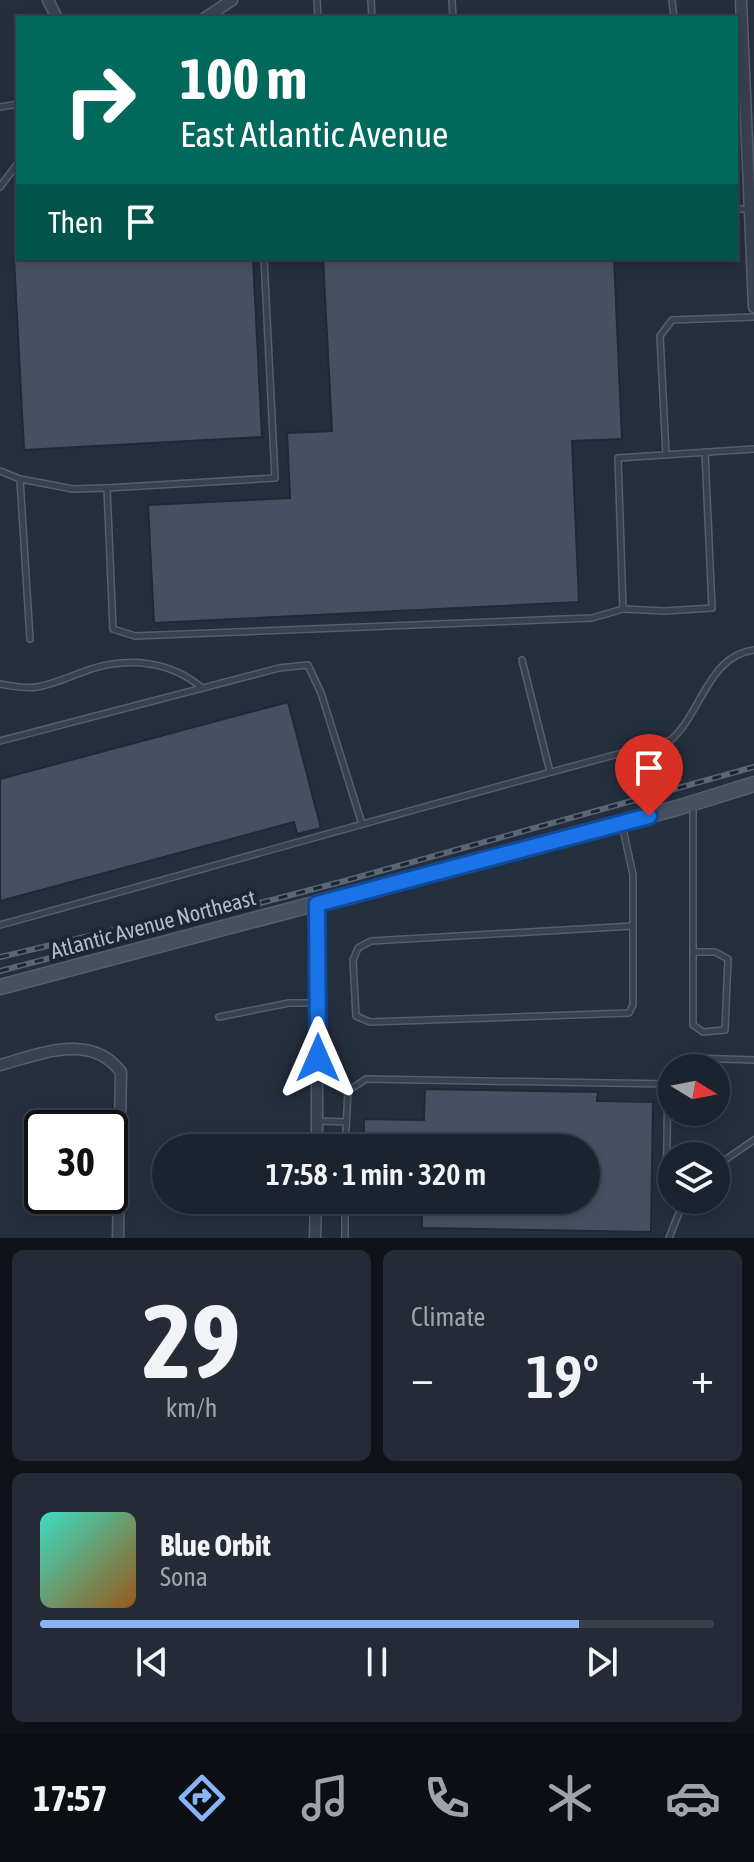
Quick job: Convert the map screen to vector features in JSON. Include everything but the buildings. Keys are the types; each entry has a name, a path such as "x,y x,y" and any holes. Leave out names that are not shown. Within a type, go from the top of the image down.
{"street":[{"path":"208,16 232,0"},
{"path":"741,0 740,38 754,307"},
{"name":"Atlantic Avenue Northeast","path":"0,987 622,823 754,784"},
{"path":"317,904 317,1134"},
{"path":"0,1065 62,1048 85,1050 114,1062 121,1072 123,1108 118,1238"},
{"path":"315,1238 316,1214"}],"lane":[{"path":"0,187 16,166"},
{"path":"738,209 750,209"},
{"path":"0,471 20,479 73,489 275,478 264,260"},
{"path":"666,455 660,336 666,325 672,320 754,317"},
{"path":"623,609 618,458 754,449"},
{"path":"107,488 113,629 120,633 135,636 592,618 623,609 665,611 712,608 705,452"},
{"path":"20,479 30,639"},
{"path":"0,925 671,740 687,723 724,662 734,654 754,650"},
{"path":"522,660 550,772"},
{"path":"0,684 37,687 96,668 140,663 167,665 185,673 203,688"},
{"path":"0,741 279,668 308,665 321,693 362,824"},
{"path":"693,803 693,1025 703,1032 725,1030 728,959 715,952 694,952"},
{"path":"622,823 633,875 633,926 633,1005 629,1013 370,1022 356,1016 353,960 358,948 371,941 633,926"},
{"path":"219,1017 289,1003 317,1003"},
{"path":"730,1060 754,1060"},
{"path":"346,1134 348,1091 366,1079 658,1084"},
{"path":"317,1121 346,1122"},
{"path":"730,1156 754,1140"},
{"path":"345,1214 345,1238"},
{"path":"669,1238 679,1214"}],"railway":[{"path":"0,971 348,880 754,767"},
{"path":"0,957 144,923"}],"route":[{"path":"318,1058 317,904 649,816"}]}
